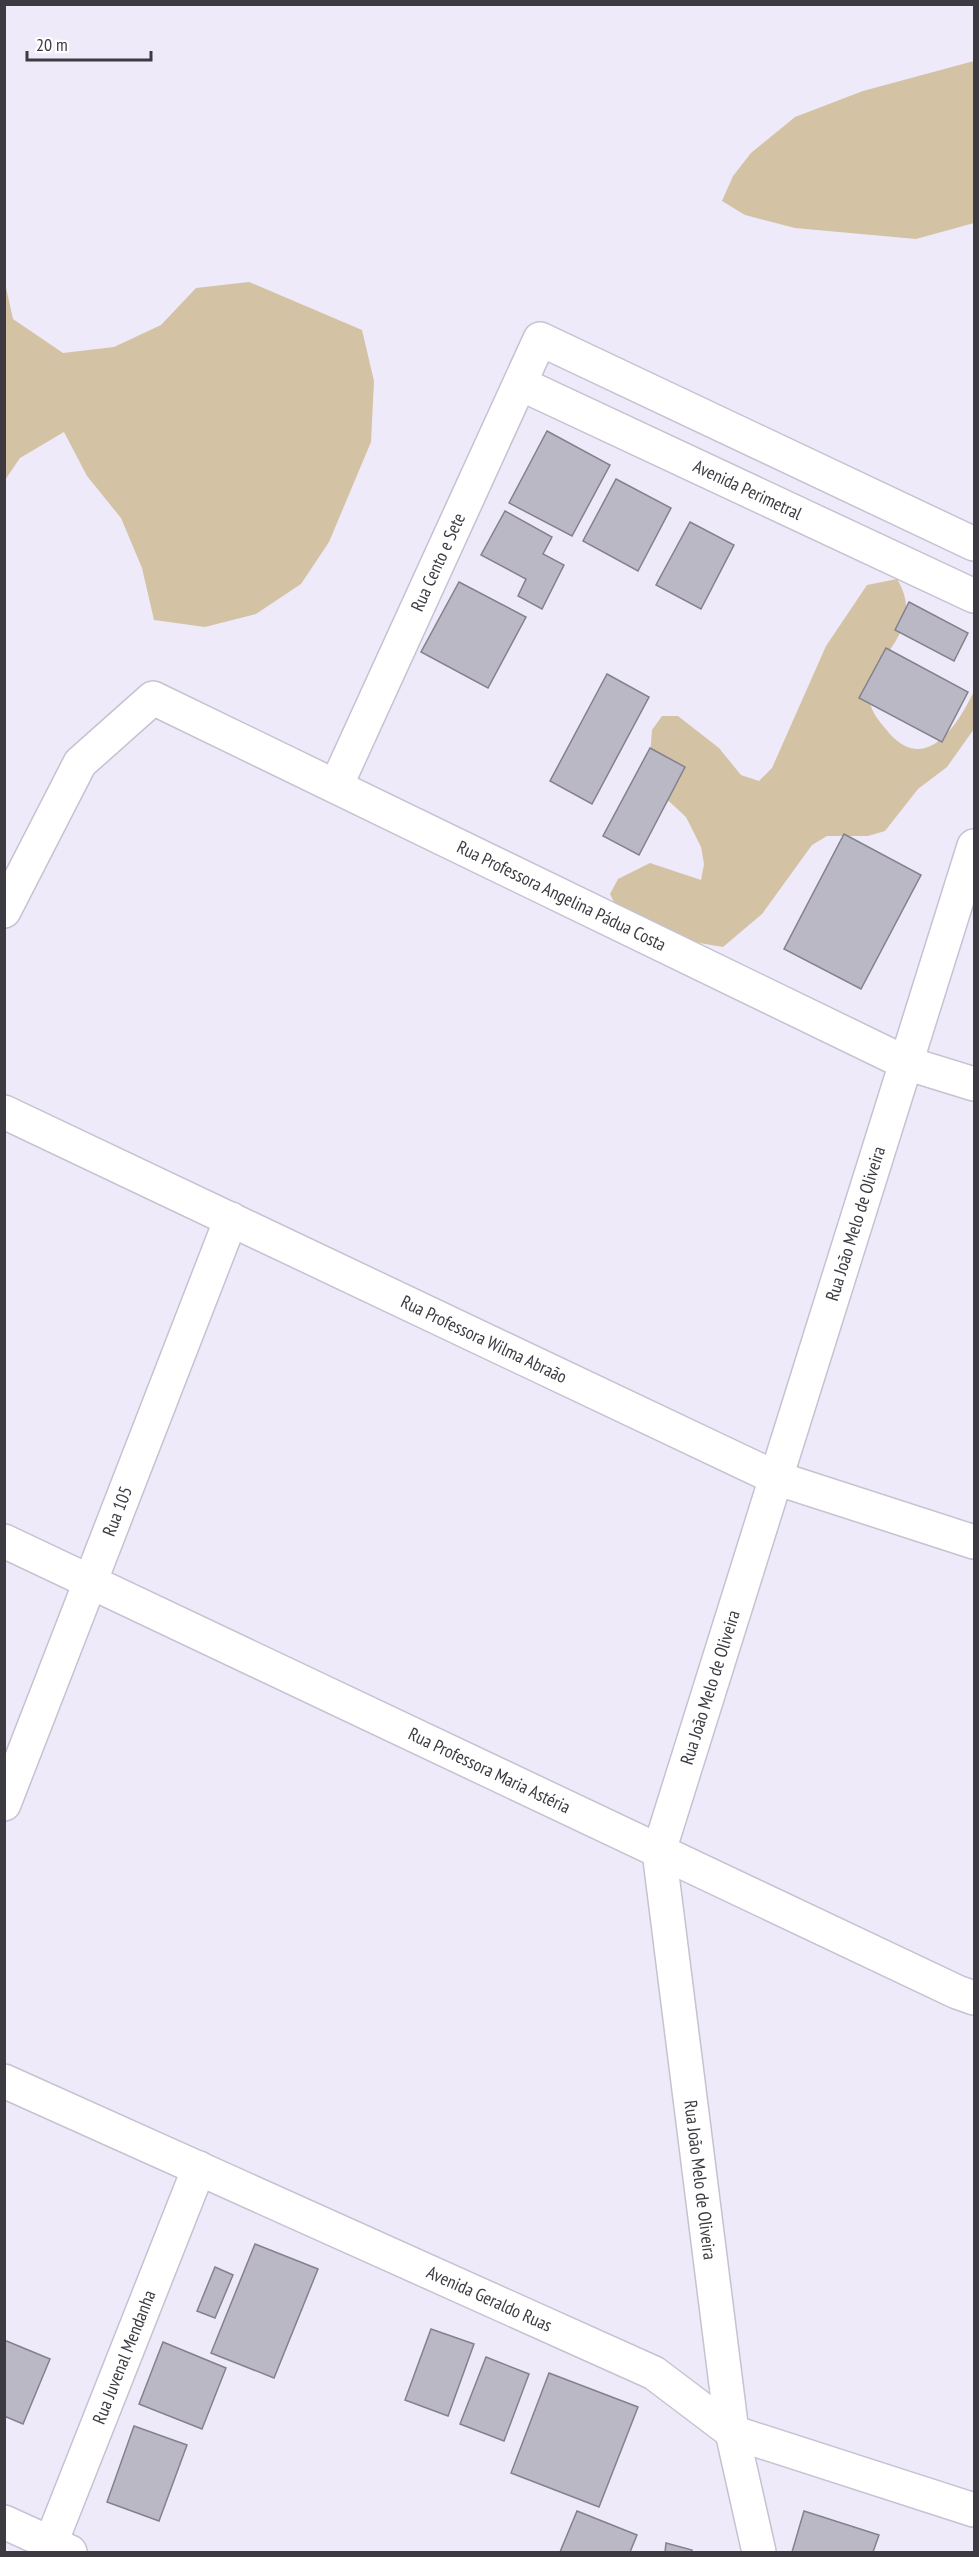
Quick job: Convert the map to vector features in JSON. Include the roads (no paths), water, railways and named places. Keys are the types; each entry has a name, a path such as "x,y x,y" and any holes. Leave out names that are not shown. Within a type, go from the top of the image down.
{"street":[{"name":"Rua Cento e Sete","path":"336,786 540,339 975,544"},
{"name":"Avenida Perimetral","path":"521,384 975,596"},
{"name":"Rua Professora Angelina Pádua Costa","path":"4,911 80,764 153,698 906,1063 975,1084"},
{"name":"Rua João Melo de Oliveira","path":"759,2553 732,2432 659,1851 975,846"},
{"name":"Rua Professora Wilma Abraão","path":"4,1112 776,1478 975,1542"},
{"name":"Rua 105","path":"4,1804 231,1219"},
{"name":"Rua Professora Maria Astéria","path":"4,1541 957,1992 975,1998"},
{"name":"Avenida Geraldo Ruas","path":"4,2080 654,2373 732,2432 975,2510"},
{"name":"Rua Juvenal Mendanha","path":"60,2549 199,2168"},
{"path":"4,2522 60,2549"}]}
